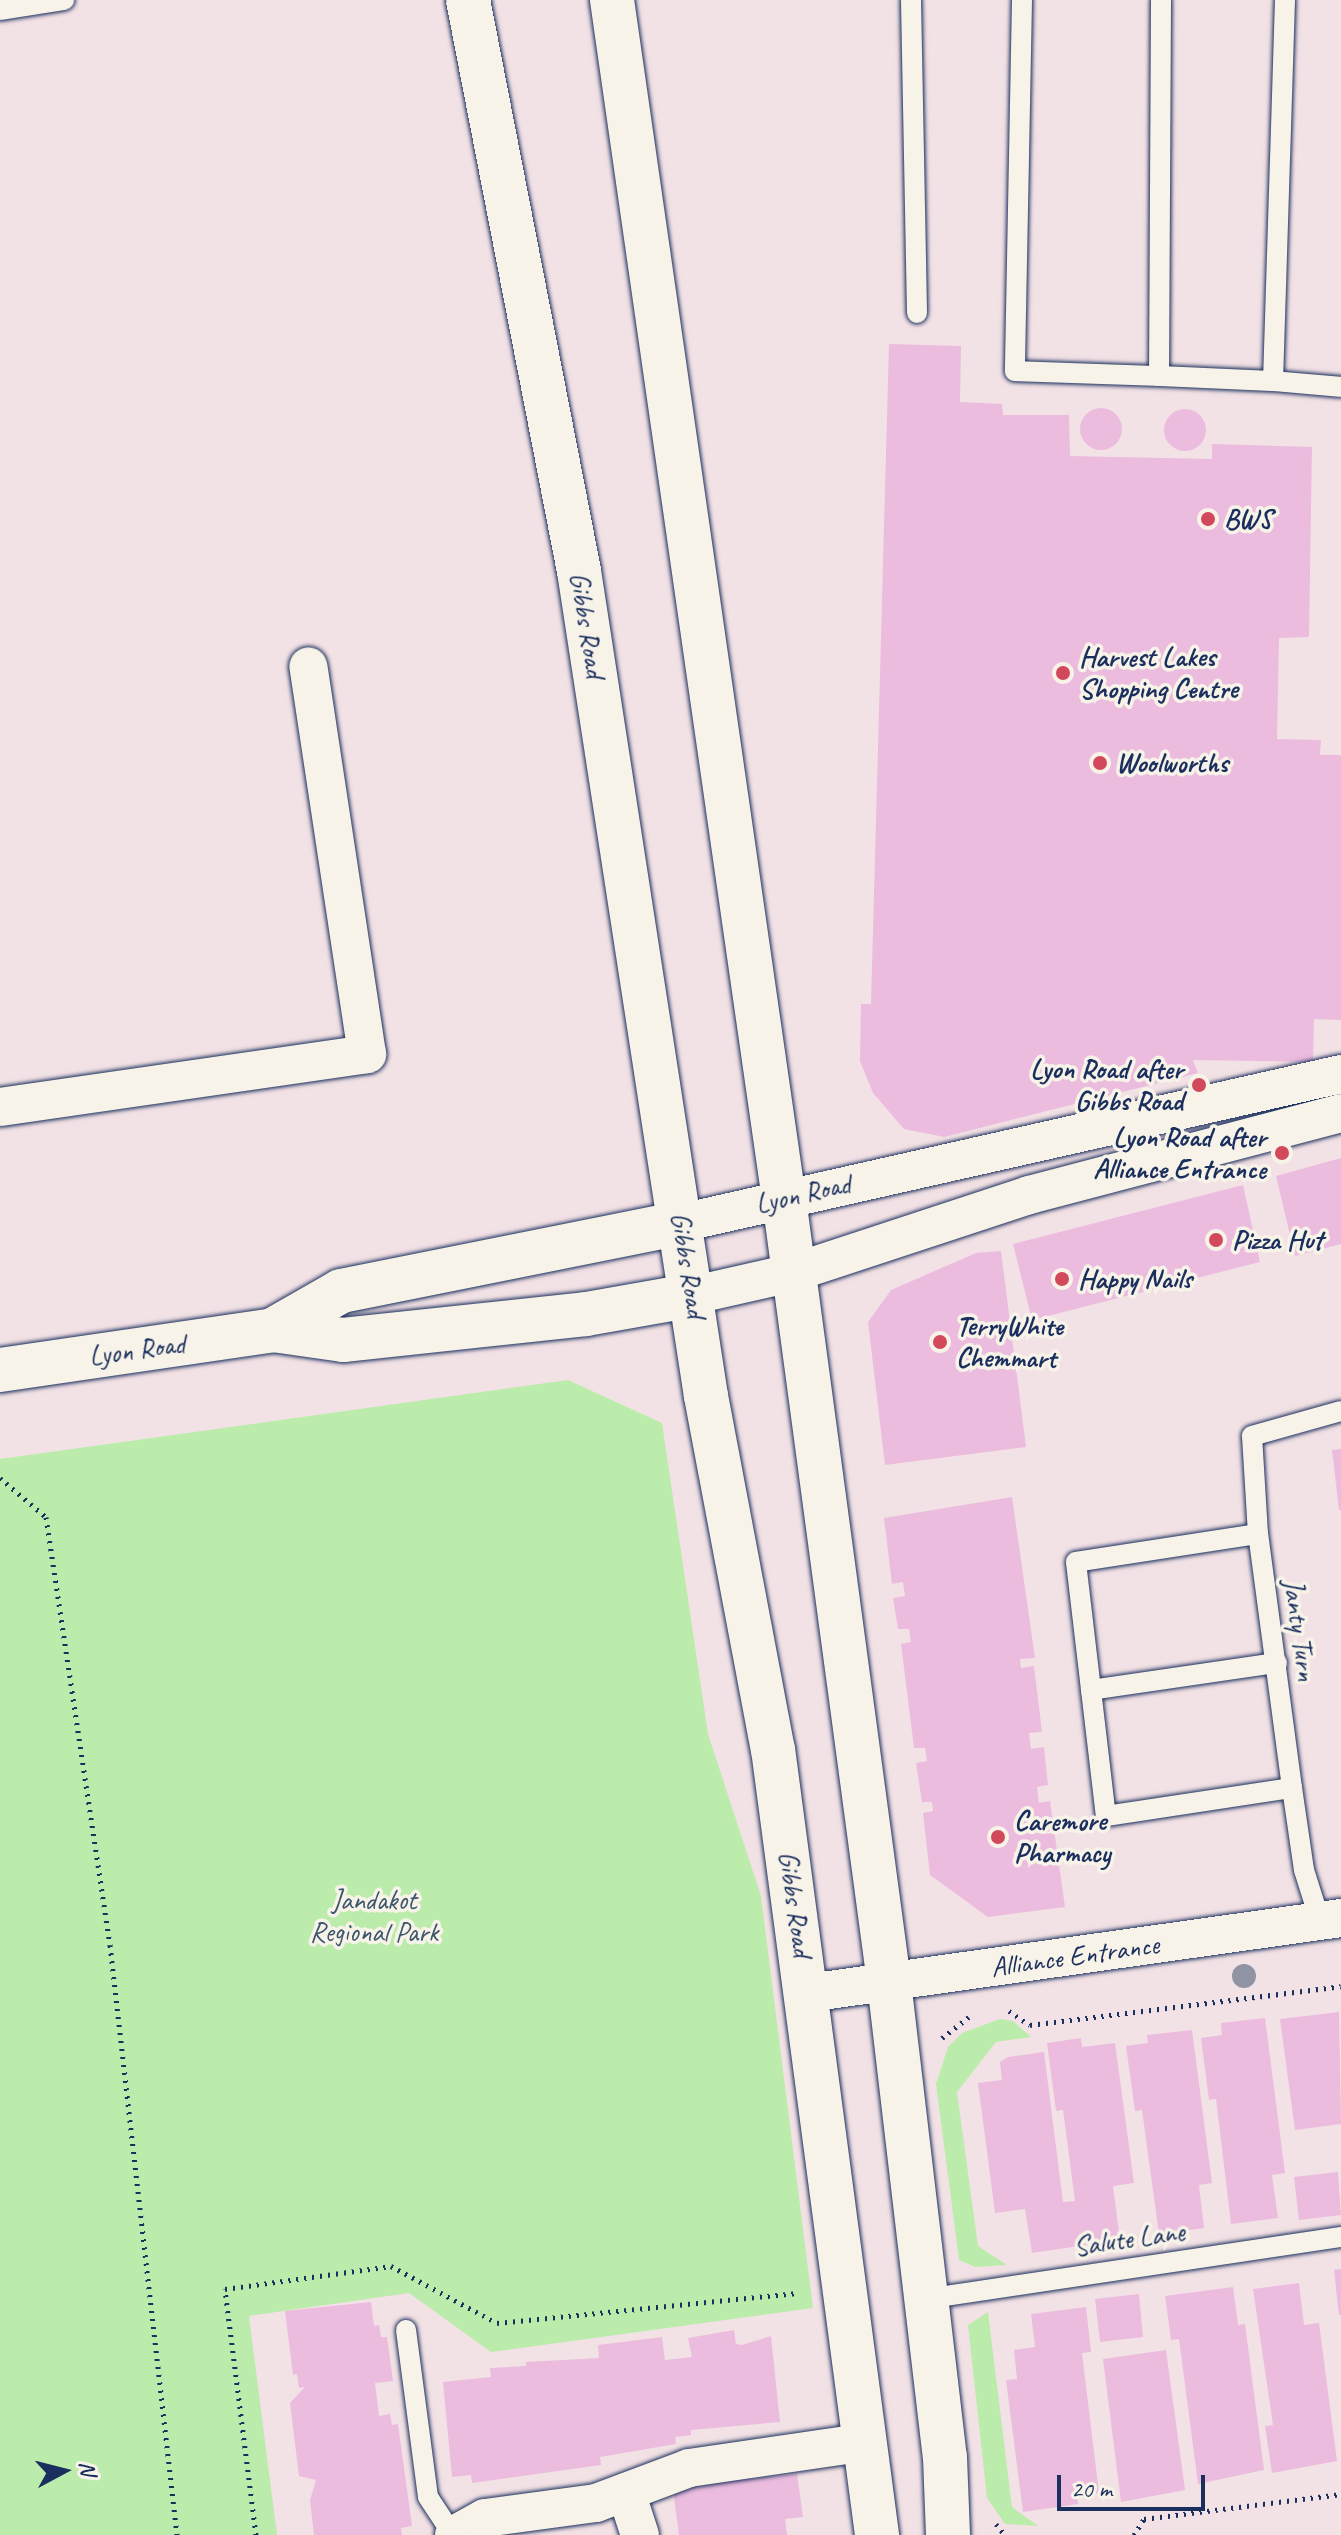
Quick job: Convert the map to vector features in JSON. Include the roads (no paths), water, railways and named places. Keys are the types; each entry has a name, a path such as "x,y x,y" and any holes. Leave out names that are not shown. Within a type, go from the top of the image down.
{"main road":[{"name":"Gibbs Road","path":"468,0 579,571 694,1295 706,1396 773,1749 808,1993 877,2535"},
{"path":"612,0 784,1199 889,1982 945,2457 948,2535"},
{"name":"Lyon Road","path":"273,1330 341,1291 681,1223"},
{"name":"Lyon Road","path":"0,1370 273,1330 343,1340 586,1314 694,1295"}],"street":[{"path":"0,1107 367,1054 308,666"},
{"name":"Lyon Road","path":"681,1223 1341,1074"},
{"name":"Lyon Road","path":"694,1295 792,1273 1029,1195 1341,1113"},
{"name":"Alliance Entrance","path":"808,1993 1331,1920"},
{"path":"453,2535 485,2518 596,2503 689,2468 867,2442"},
{"path":"626,2492 640,2535"}],"lane":[{"path":"0,10 64,0"},
{"path":"911,0 917,313"},
{"path":"1022,0 1015,371 1273,381 1341,387"},
{"path":"1159,376 1161,0"},
{"path":"1273,381 1285,0"},
{"name":"Janty Turn","path":"1331,1920 1304,1870 1258,1534 1252,1436 1341,1411"},
{"path":"1258,1534 1076,1562 1106,1816 1292,1788"},
{"path":"1091,1690 1277,1663"},
{"name":"Salute Lane","path":"926,2299 1341,2237"},
{"path":"406,2330 428,2497 453,2535"}],"place":[{"name":"BWS","path":"1208,519"},
{"name":"Harvest Lakes Shopping Centre","path":"1063,673"},
{"name":"Woolworths","path":"1100,763"},
{"name":"Lyon Road after Gibbs Road","path":"1199,1085"},
{"name":"Lyon Road after Alliance Entrance","path":"1282,1153"},
{"name":"Pizza Hut","path":"1216,1240"},
{"name":"Happy Nails","path":"1062,1279"},
{"name":"TerryWhite Chemmart","path":"940,1342"},
{"name":"Caremore Pharmacy","path":"998,1837"}],"park label":[{"name":"Jandakot Regional Park","path":"374,1916"}]}
